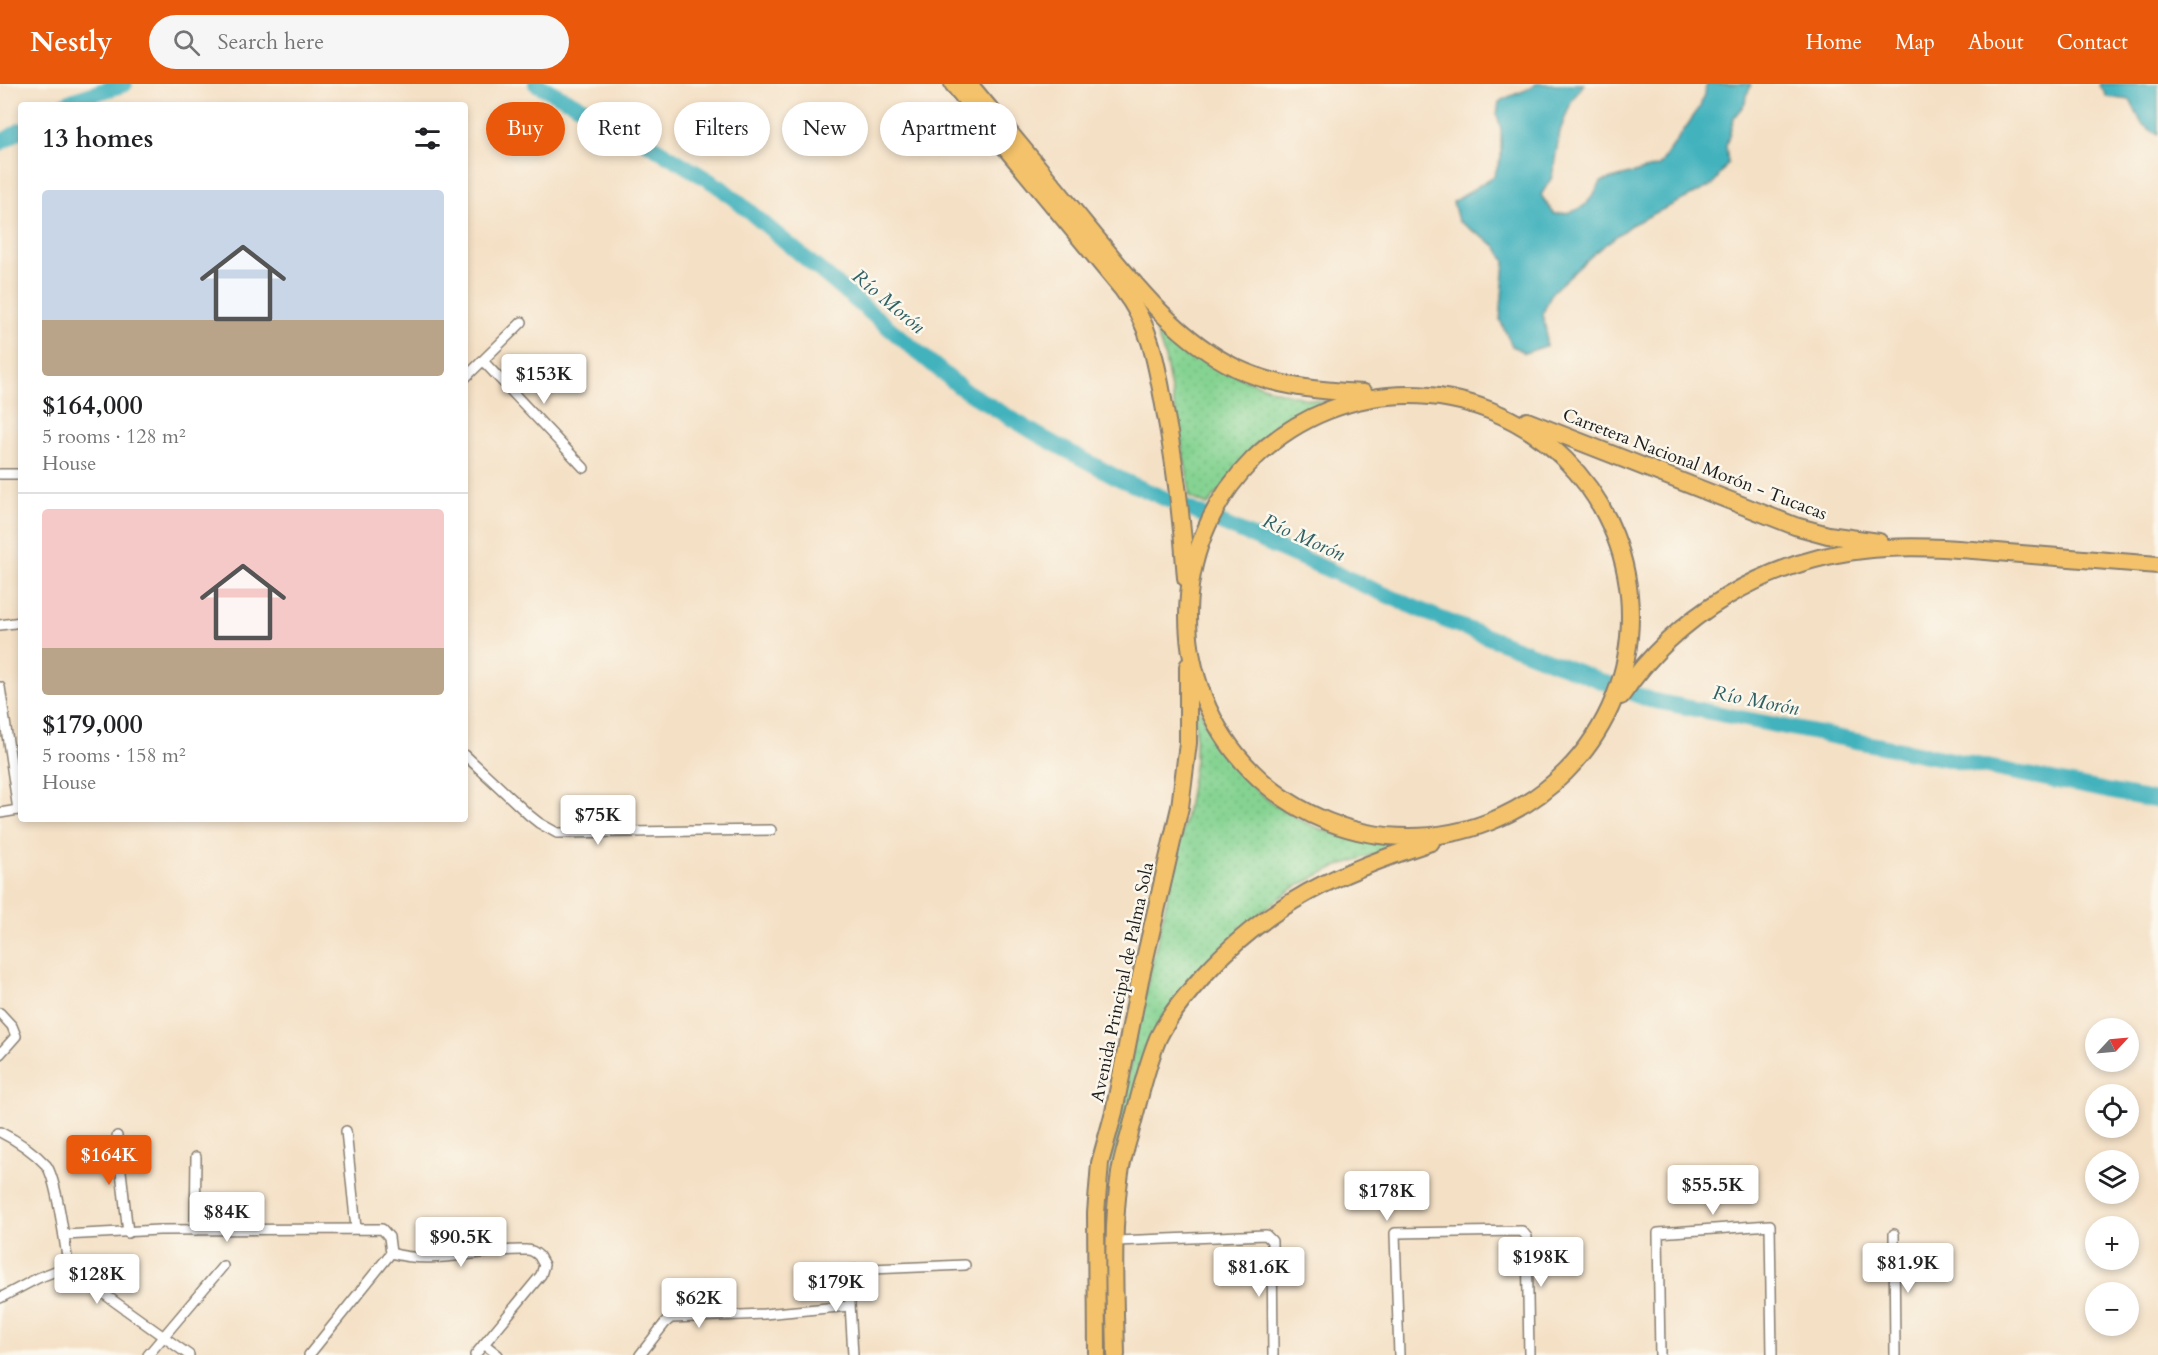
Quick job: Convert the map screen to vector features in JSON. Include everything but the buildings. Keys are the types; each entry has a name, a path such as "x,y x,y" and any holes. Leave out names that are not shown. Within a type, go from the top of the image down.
{"highway":[{"path":"953,84 1136,306 1145,324 1152,346 1174,455 1193,661 1207,703 1234,750 1271,788 1316,816 1367,833 1402,838 1472,829"},
{"path":"969,84 1133,282 1165,316 1201,347 1236,368 1271,381 1313,390 1452,398 1486,408 1518,424 1548,444 1579,475 1604,512 1618,545 1629,598 1630,633 1627,679 1587,749 1550,788 1513,812 1472,829 1353,870 1302,894 1249,930 1177,1007 1159,1037 1143,1084 1120,1173 1116,1241 1116,1355"},
{"path":"1188,616 1191,581 1202,540 1214,511 1232,483 1255,456 1298,424 1346,403 1399,394"},
{"name":"Carretera Nacional Morón - Tucacas","path":"1486,408 1525,420 1795,526 1828,535 1929,548"},
{"name":"Carretera Nacional Morón - Tucacas","path":"1627,679 1682,627 1724,597 1758,580 1808,561 1851,552 1957,548 2158,565"},
{"name":"Avenida Principal de Palma Sola","path":"1097,1355 1096,1213 1100,1163 1114,1112 1142,969 1180,807 1188,742 1188,616"}],"street":[{"path":"468,375 522,322"},
{"path":"483,361 584,468"},
{"path":"0,474 18,474"},
{"path":"0,625 18,622"},
{"path":"0,687 18,810 0,813"},
{"path":"468,758 538,824 557,833 771,830"},
{"path":"0,1013 16,1034 15,1040 0,1054"},
{"path":"346,1131 356,1228"},
{"path":"0,1132 20,1144 49,1170 64,1236 69,1271"},
{"path":"117,1136 128,1233"},
{"path":"195,1230 196,1157"},
{"path":"1660,1355 1658,1233 1770,1225 1772,1355"},
{"path":"64,1236 159,1230 379,1228 388,1237 391,1253 309,1355"},
{"path":"1399,1355 1395,1233 1522,1231 1527,1237 1529,1355"},
{"path":"1893,1234 1895,1355"},
{"path":"1116,1241 1266,1235 1272,1241 1273,1355"},
{"path":"391,1253 402,1256 443,1256 526,1250 539,1256 544,1265 542,1275 476,1355"},
{"path":"852,1355 848,1270 965,1265"},
{"path":"148,1355 224,1266"},
{"path":"0,1298 63,1268 164,1335 189,1355"},
{"path":"640,1355 664,1323 671,1318 764,1314 849,1306"},
{"path":"484,1344 498,1355"}],"green space":[{"path":"1151,316 1200,355 1231,373 1285,393 1327,402 1294,417 1256,444 1208,505 1189,497 1189,484 1165,358"},
{"path":"1196,704 1218,744 1238,772 1284,811 1320,829 1340,835 1369,842 1401,843 1400,846 1335,867 1292,889 1261,912 1224,946 1163,1016 1113,1176 1109,1175 1137,1028 1185,821 1195,761"}],"water":[{"path":"1536,84 1584,84 1572,100 1560,131 1552,177 1541,195 1554,214 1571,212 1583,207 1601,182 1659,166 1700,107 1707,84 1751,84 1744,105 1734,117 1726,146 1728,163 1713,185 1631,225 1598,250 1552,292 1543,313 1546,346 1525,353 1512,346 1500,320 1505,261 1496,246 1458,221 1453,202 1494,176 1501,157 1501,129 1497,115 1499,102"},
{"path":"2099,84 2158,84 2158,135 2142,124 2130,100 2107,97"}],"waterway":[{"name":"Río Morón","path":"70,102 125,84"},
{"name":"Río Morón","path":"536,84 626,130 720,187 961,388 1040,436 1120,479 1439,618 1650,700 2158,801"},
{"name":"Río Morón","path":"0,143 18,132"}]}
